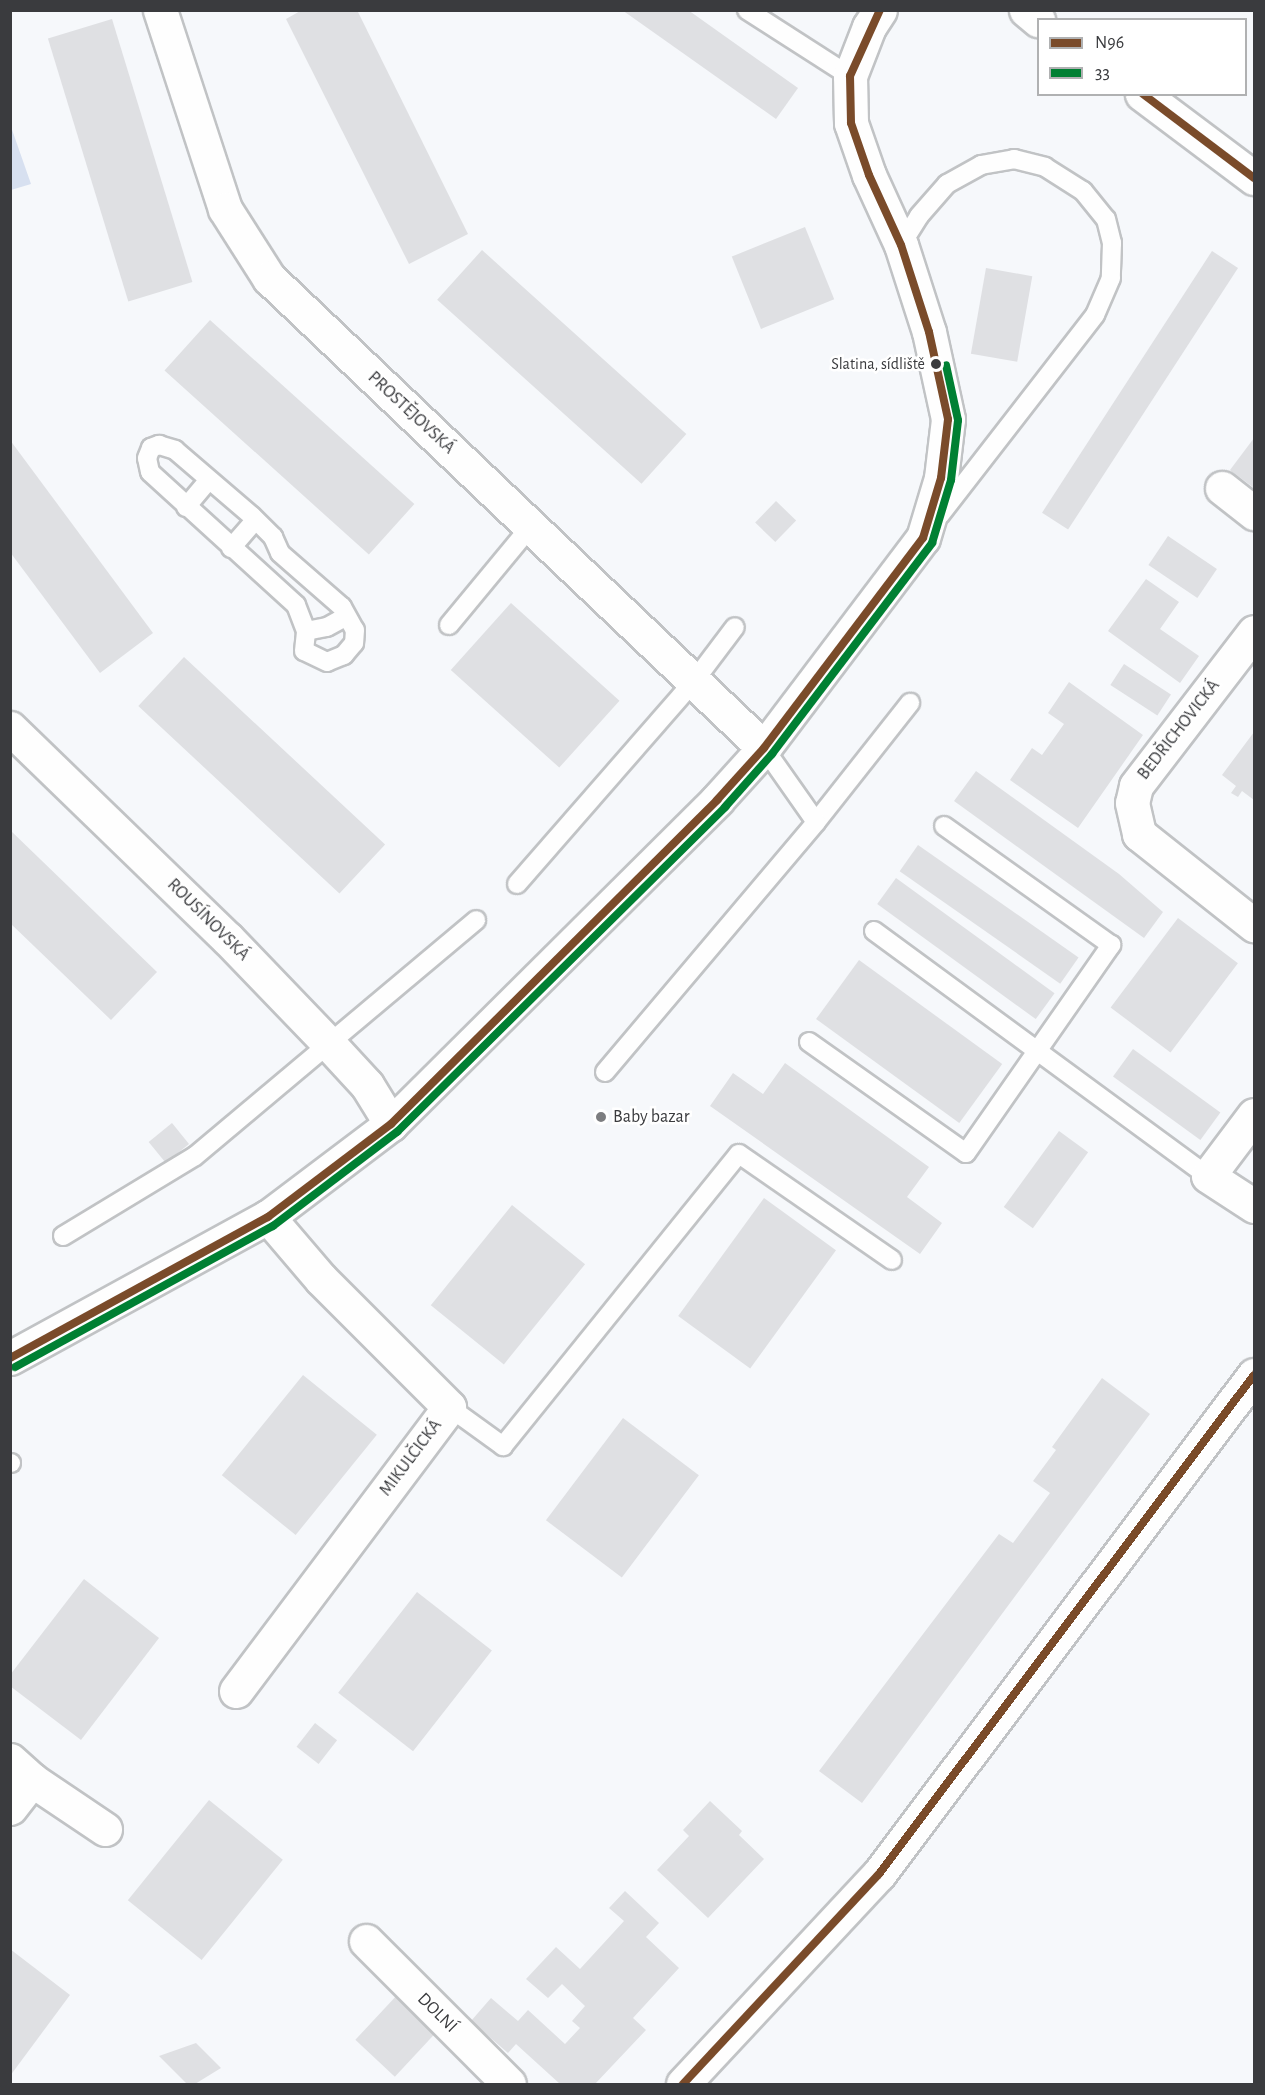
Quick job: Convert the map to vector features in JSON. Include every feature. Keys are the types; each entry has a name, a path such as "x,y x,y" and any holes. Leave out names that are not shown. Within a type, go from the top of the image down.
{"street":[{"name":"PROSTĚJOVSKÁ","path":"160,10 225,209 269,278 531,526 640,634 695,680 764,748"},
{"path":"10,1358 268,1216 391,1124 567,953 764,748 923,538 941,478 948,419 929,333 901,245 869,175 851,123 850,76 869,27 880,10"},
{"path":"1145,96 1254,178"},
{"path":"1222,488 1254,513"},
{"name":"BEDŘICHOVICKÁ","path":"1254,632 1136,786 1132,803 1139,834 1254,925"},
{"name":"ROUSÍNOVSKÁ","path":"10,728 227,938 331,1046 367,1085 391,1124"},
{"path":"1254,1115 1208,1176 1254,1206"},
{"name":"MIKULČICKÁ","path":"236,1691 449,1407 321,1279 268,1216"},
{"path":"683,2085 879,1874 1254,1375"},
{"path":"10,1808 21,1770 105,1829"},
{"name":"DOLNÍ","path":"366,1941 509,2085"}],"lane":[{"path":"747,10 850,76"},
{"path":"901,245 919,216 947,184 981,165 1014,159 1045,167 1083,191 1106,219 1112,243 1111,278 1095,315 988,448 923,538"},
{"path":"169,445 209,480 273,537 280,552 342,607 345,617 355,630 354,643 336,661 316,660 304,651 306,631 296,605 150,472 147,458 152,448 169,445"},
{"path":"186,507 209,480"},
{"path":"231,548 255,520"},
{"path":"449,625 531,526"},
{"path":"296,605 314,584"},
{"path":"306,631 327,627 345,617"},
{"path":"518,884 695,680 735,627"},
{"path":"605,1072 816,822 910,703"},
{"path":"764,748 816,822"},
{"path":"809,1042 966,1153 1111,945 944,826"},
{"path":"63,1236 195,1156 331,1046 476,920"},
{"path":"874,931 1208,1176"},
{"path":"449,1407 503,1446 739,1154 892,1260"}],"shaded area":[{"path":"10,124 31,184 11,190 10,190"}],"building":[{"path":"302,10 357,10 468,234 409,264 286,19"},
{"path":"622,10 688,10 798,88 776,119"},
{"path":"112,19 192,282 128,302 48,39"},
{"path":"805,227 834,299 761,329 732,257"},
{"path":"482,250 686,434 642,484 437,300"},
{"path":"1212,251 1238,268 1068,530 1042,513"},
{"path":"986,268 1032,276 1017,362 971,354"},
{"path":"210,320 414,504 369,555 164,371"},
{"path":"1254,438 1254,488 1230,470"},
{"path":"10,440 153,633 100,673 10,552"},
{"path":"776,501 796,520 775,542 755,523"},
{"path":"1168,536 1217,569 1197,598 1148,565"},
{"path":"1146,579 1179,602 1160,629 1199,656 1180,683 1108,631"},
{"path":"511,603 619,701 559,768 451,670"},
{"path":"184,657 385,845 339,894 138,706"},
{"path":"1124,664 1171,694 1157,715 1110,685"},
{"path":"1069,682 1143,735 1078,828 1010,780 1032,748 1042,755 1064,724 1048,713"},
{"path":"1254,732 1254,800 1242,791 1238,797 1231,793 1236,786 1222,775"},
{"path":"976,771 1119,874 1163,912 1144,938 954,801"},
{"path":"10,830 157,972 111,1020 10,923"},
{"path":"918,845 1079,957 1060,984 900,871"},
{"path":"896,878 1055,993 1036,1019 877,904"},
{"path":"1178,918 1238,963 1170,1053 1111,1007"},
{"path":"859,960 1002,1064 959,1123 816,1019"},
{"path":"1133,1049 1220,1112 1200,1140 1113,1077"},
{"path":"785,1063 929,1167 907,1197 942,1223 920,1254 710,1106 733,1073 763,1094"},
{"path":"172,1123 189,1144 166,1163 149,1142"},
{"path":"1059,1131 1088,1152 1033,1228 1004,1207"},
{"path":"764,1198 836,1250 750,1368 678,1316"},
{"path":"512,1205 585,1264 504,1364 431,1305"},
{"path":"303,1375 377,1435 296,1535 222,1475"},
{"path":"1102,1378 1150,1414 862,1803 819,1771 999,1534 1013,1543 1050,1493 1033,1481 1056,1450 1052,1447"},
{"path":"623,1418 699,1475 622,1577 546,1520"},
{"path":"84,1579 159,1638 81,1740 10,1686 10,1675"},
{"path":"417,1592 492,1650 413,1751 338,1693"},
{"path":"315,1723 337,1740 319,1764 297,1747"},
{"path":"209,1800 283,1860 202,1960 128,1900"},
{"path":"710,1801 742,1831 739,1835 764,1859 708,1918 657,1870 689,1836 683,1830"},
{"path":"625,1891 659,1923 646,1937 679,1968 633,2018 646,2030 595,2084 560,2084 516,2044 508,2053 471,2021 491,1998 518,2021 528,2010 565,2044 580,2028 572,2021 585,2006 562,1984 548,1998 526,1979 556,1947 580,1969 624,1921 609,1908"},
{"path":"10,1949 70,1995 10,2076"},
{"path":"399,1993 438,2030 395,2077 355,2040"},
{"path":"196,2043 221,2068 195,2084 187,2084 159,2056"}],"transit line":[{"name":"N96","path":"10,1358 268,1217 391,1124 717,800 764,748 923,538 941,478 948,419 929,332 901,245 869,175 851,123 850,76 880,10"},
{"name":"N96","path":"1146,96 1254,178"},
{"name":"33","path":"15,1367 273,1226 397,1132 725,807 772,754 932,543 951,480 958,420 946,365"},
{"name":"N96","path":"683,2084 879,1874 1254,1375"}],"place":[{"name":"Slatina, sídliště","path":"936,364"},
{"name":"Baby bazar","path":"601,1117"}]}
